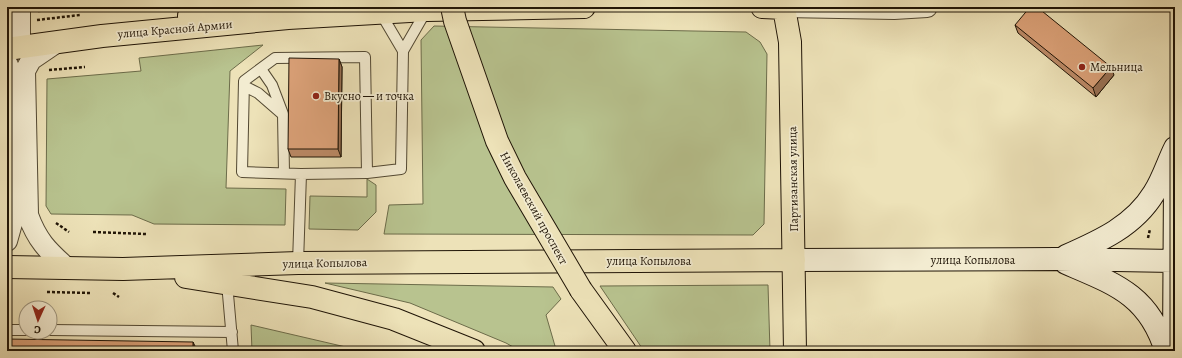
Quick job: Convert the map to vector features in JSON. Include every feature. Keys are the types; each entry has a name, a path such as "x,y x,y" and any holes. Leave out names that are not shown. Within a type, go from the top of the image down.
{"main road":[{"path":"102,36 229,7"},
{"name":"Николаевский проспект","path":"452,7 455,20 497,141 515,178 581,290 625,351"},
{"name":"улица Красной Армии","path":"11,54 56,43 102,36 288,18 427,10 584,7"},
{"path":"762,7 784,8"},
{"name":"Партизанская улица","path":"784,8 790,42 795,351"},
{"path":"1057,259 1104,240 1136,217 1154,193 1175,148"},
{"path":"1174,351 1175,180"},
{"path":"1057,259 1112,283 1140,303 1160,333 1166,351"},
{"name":"улица Копылова","path":"7,267 123,269 298,263 794,260 1057,259 1174,261"},
{"name":"улица Копылова","path":"123,269 227,283 312,297 394,319 474,351"}],"street":[{"path":"7,240 14,216 11,54 20,7"},
{"path":"784,8 894,9 927,7"},
{"path":"56,43 31,60 25,71 28,215 36,235 48,251 66,267"}],"lane":[{"path":"367,173 365,57 275,58 244,81 242,172 301,174 367,173 401,170 403,51 427,10"},
{"path":"380,12 403,51"},
{"path":"261,69 272,85 283,114 284,173"},
{"path":"244,86 258,93 283,114"},
{"path":"298,263 301,174"},
{"path":"227,283 233,351"},
{"path":"7,330 18,330"},
{"path":"58,330 232,332"}],"path":[{"path":"76,7 38,10 39,20 80,15"},
{"path":"50,70 85,68"},
{"path":"56,223 69,232"},
{"path":"93,232 146,234"},
{"path":"47,292 92,293"},
{"path":"113,293 119,297"}],"green space":[{"path":"434,26 746,32 760,42 767,54 764,224 753,235 384,234 389,205 423,204 421,40"},
{"path":"263,45 230,71 226,188 286,189 285,225 154,224 132,215 51,214 46,206 47,79 141,71 139,58"},
{"path":"367,179 376,185 376,212 358,230 309,229 310,196 367,197"},
{"path":"325,283 553,287 561,299 546,315 555,346 559,351 520,351 506,343 410,303"},
{"path":"768,285 770,351 644,351 600,286"},
{"path":"251,325 363,351 252,351"}],"building":[{"path":"1030,7 1037,7 1111,67 1093,88 1015,25"},
{"name":"Вкусно — и точка","path":"289,58 339,59 338,149 288,149"},
{"path":"7,339 193,342 193,351 7,351"}],"place":[{"name":"Мельница","path":"1082,67"},
{"name":"Вкусно — и точка","path":"316,96"}]}
